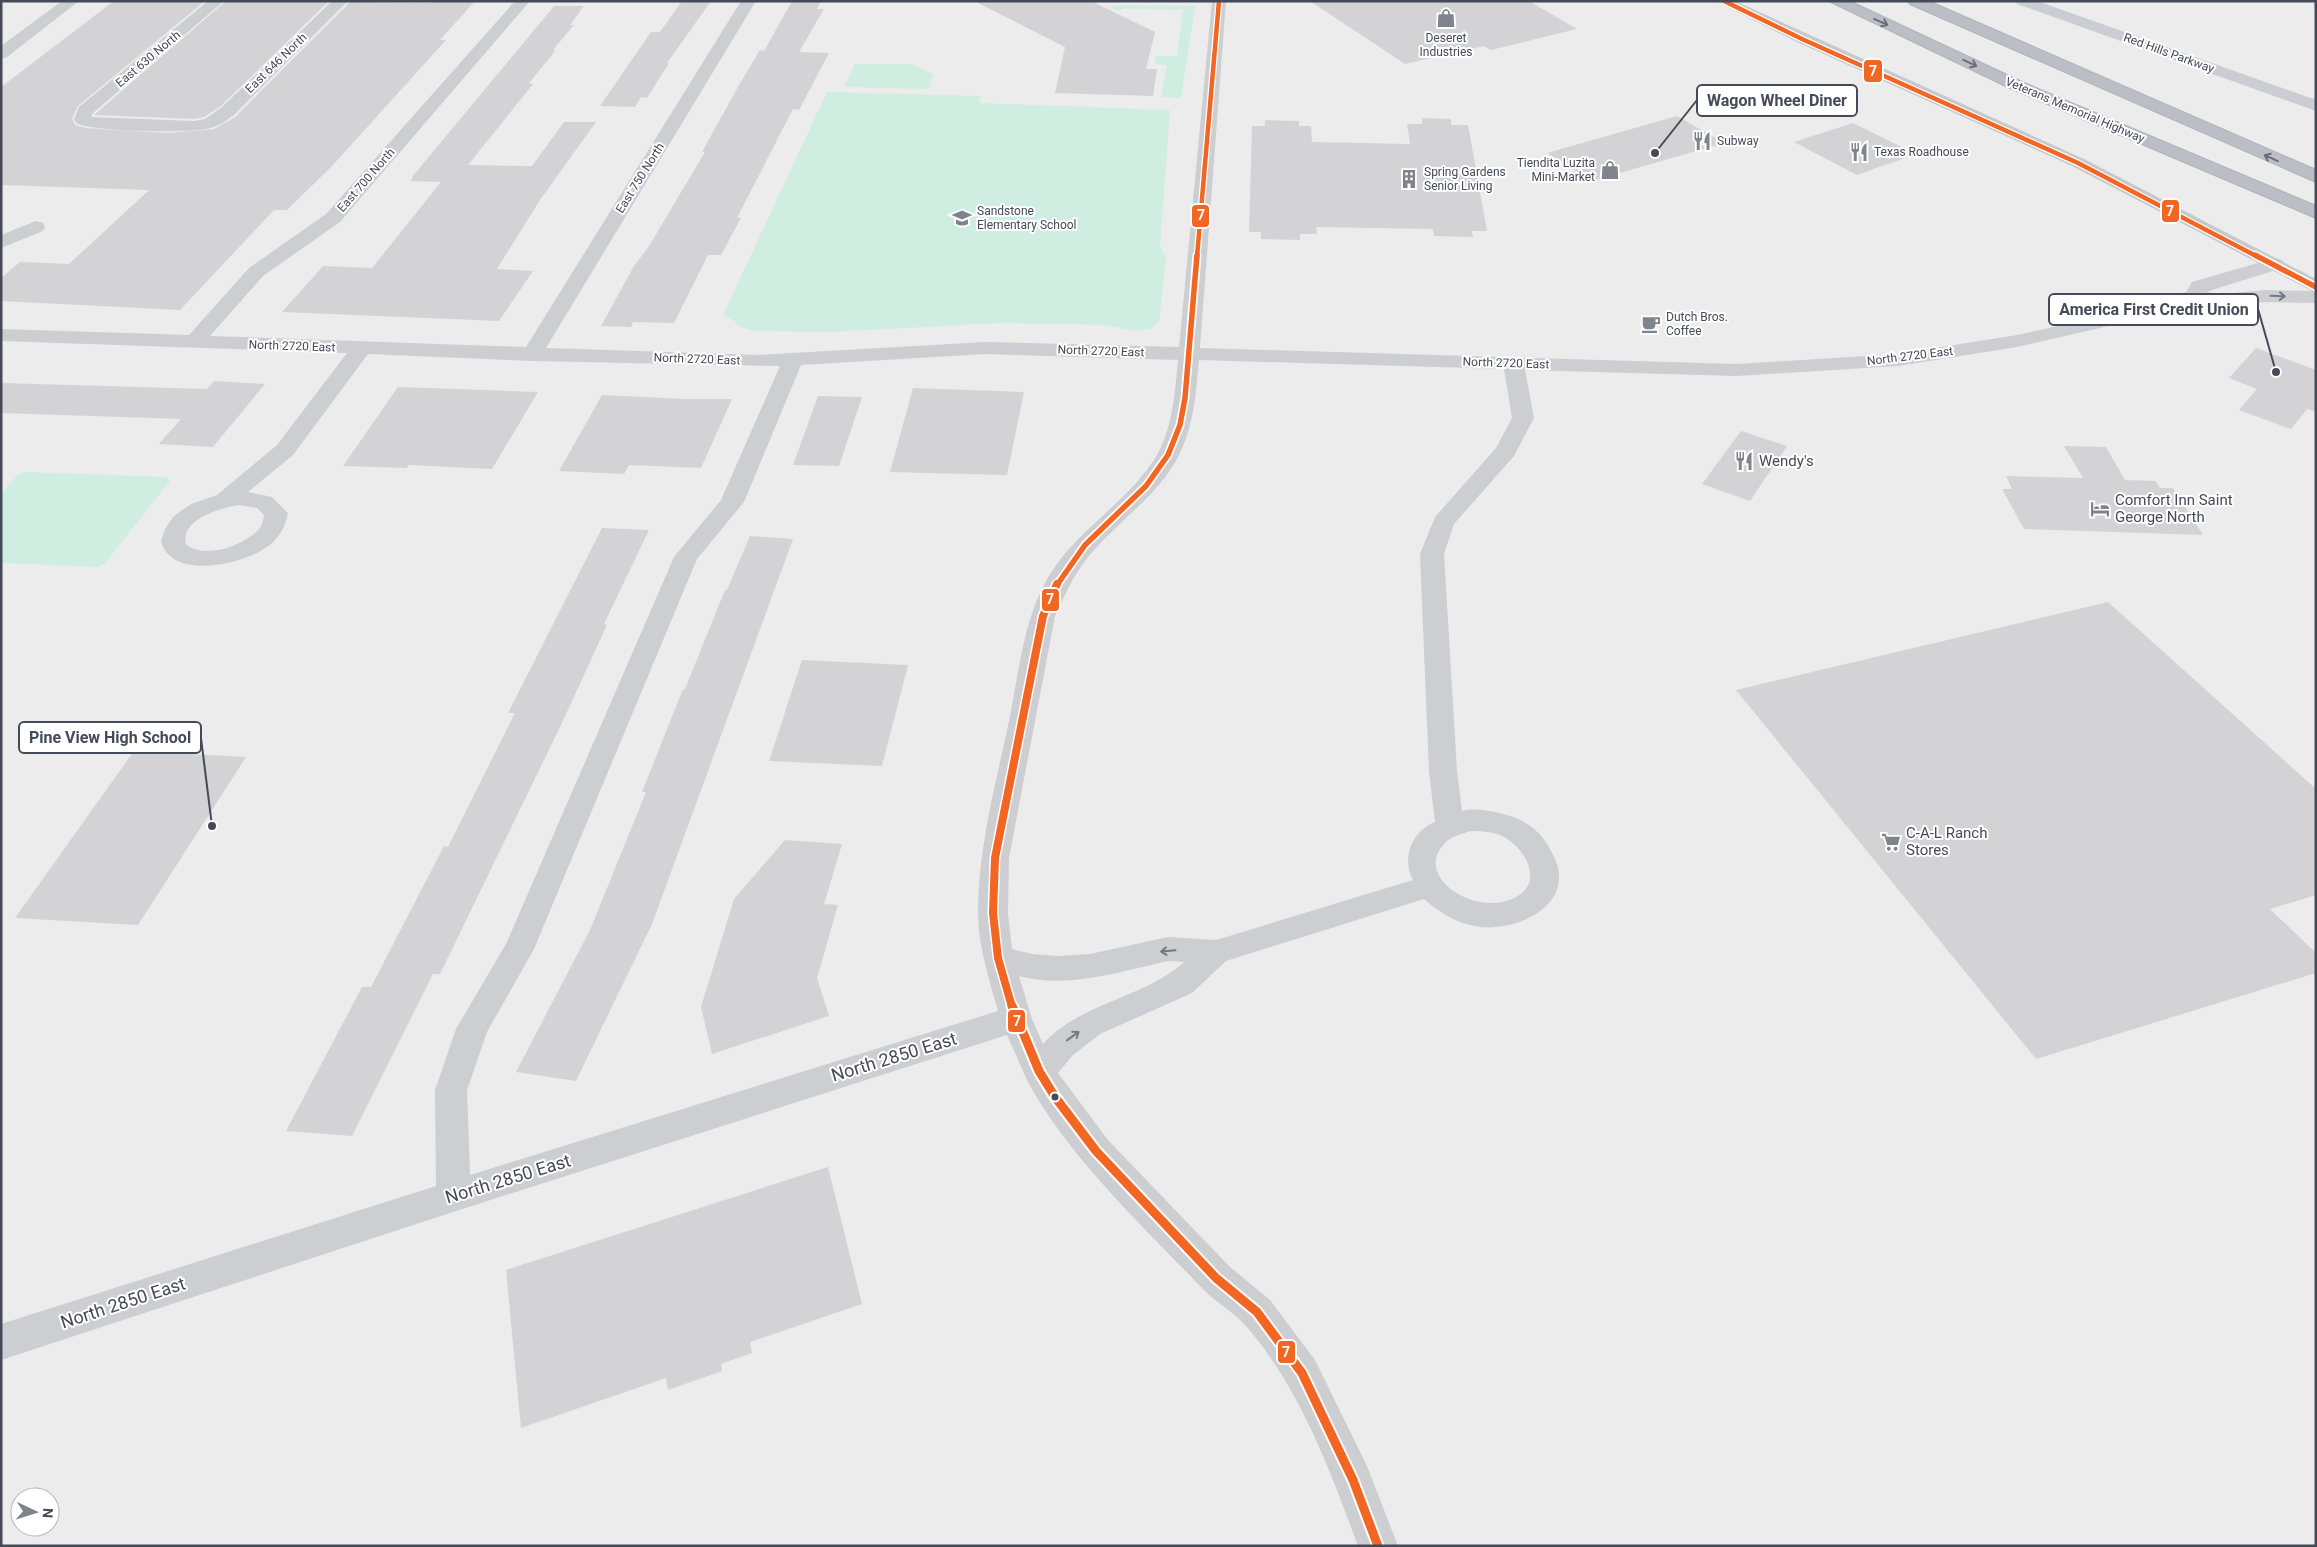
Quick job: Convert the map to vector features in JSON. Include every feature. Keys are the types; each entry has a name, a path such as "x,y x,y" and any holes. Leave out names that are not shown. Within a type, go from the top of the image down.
{"highway":[{"name":"Veterans Memorial Highway","path":"1836,1 2016,84 2316,213"},
{"path":"1917,1 2251,131"},
{"path":"1917,1 2316,177"},
{"path":"2016,84 2316,225"}],"main road":[{"path":"1723,1 1860,66 2043,146 2161,204 2316,287"},
{"name":"Red Hills Parkway","path":"2022,1 2316,106"}],"street":[{"path":"1,54 72,1"},
{"name":"East 630 North","path":"210,123 184,126 87,122 82,119 85,111 217,1"},
{"name":"East 646 North","path":"210,123 228,111 341,1"},
{"name":"East 700 North","path":"194,342 256,272 333,218 524,1"},
{"name":"East 750 North","path":"531,355 749,1"},
{"path":"1219,1 1180,425 1168,455 1146,486 1085,545 1060,578 1043,616 996,858 993,913 998,958 1016,1019 1039,1071 1055,1097 1096,1151 1216,1278 1258,1312 1302,1373 1354,1480 1378,1546"},
{"path":"1,242 36,227"},
{"name":"North 2720 East","path":"2194,296 2199,286 2275,264"},
{"name":"North 2720 East","path":"1,335 531,355 759,361 985,348 1737,370 1898,360 2016,341 2093,324 2194,296 2222,300 2266,296 2316,297"},
{"path":"225,500 253,499 264,502 276,513 276,520 262,539 233,554 207,558 186,555 176,549 173,541 175,532 182,522 194,513 225,500 285,450 361,349"},
{"path":"452,1196 451,1090 472,1029 519,949 686,557 732,502 793,359"},
{"path":"1449,824 1443,771 1432,554 1443,522 1506,451 1523,418 1512,363"},
{"path":"264,502 285,450"},
{"path":"1468,820 1489,821 1510,828 1527,838 1540,853 1546,870 1544,886 1534,900 1519,911 1502,915 1483,916 1464,911 1447,903 1430,886 1423,876 1420,861 1424,846 1434,833 1449,824 1468,820"},
{"path":"998,958 1032,967 1058,969 1090,966 1168,950 1216,952 1430,886"},
{"path":"1039,1071 1062,1045 1089,1025 1181,984 1216,952"},
{"name":"North 2850 East","path":"1,1342 452,1196 1016,1019"}],"green space":[{"path":"1117,5 1195,6 1181,98 1161,97 1167,65 1154,64 1156,56 1177,56 1183,10 1124,9 1117,11 1110,7"},
{"path":"855,64 912,64 933,74 929,89 844,87"},
{"name":"Sandstone Elementary School","path":"827,92 981,96 979,103 1170,110 1160,246 1166,257 1159,322 1152,328 1137,331 1103,325 1000,323 830,332 753,331 737,326 736,322 723,315"},
{"path":"26,472 167,477 170,481 105,563 98,567 1,563 1,493 19,474"}],"building":[{"path":"114,1 205,1 78,106 72,118 75,125 86,128 167,133 214,129 235,117 350,2 432,3 434,1 475,1 440,40 446,40 332,166 287,210 274,210 180,310 1,301 1,278 20,262 69,264 149,190 1,185 1,87"},
{"path":"226,1 329,1 221,106 204,117 194,119 94,115"},
{"path":"682,1 711,1 667,63 669,63 647,98 641,97 635,107 600,106 651,32 660,32"},
{"path":"792,1 821,1 817,9 824,9 799,52 829,53 799,110 793,109 737,218 741,218 721,255 708,255 674,323 633,322 631,327 601,326 634,266 649,246 705,152 702,152 739,85 760,50 764,51"},
{"path":"974,1 1091,1 1155,32 1146,69 1157,69 1153,96 1055,93 1065,47"},
{"name":"Deseret Industries","path":"1310,1 1529,1 1577,29 1491,50 1484,46 1405,64"},
{"path":"554,6 584,6 570,25 574,25 529,83 533,84 468,165 532,166 564,122 596,122 540,200 497,269 533,271 499,321 282,312 323,266 372,268 441,182 411,181 413,176"},
{"path":"1677,116 1724,143 1592,181 1547,153"},
{"name":"Spring Gardens Senior Living","path":"1422,118 1451,119 1451,125 1468,125 1487,231 1472,231 1473,237 1434,236 1433,229 1316,227 1317,234 1300,234 1300,240 1261,239 1261,232 1249,232 1252,126 1265,126 1265,120 1299,121 1299,126 1311,126 1312,142 1410,144 1407,124 1422,124"},
{"path":"1853,123 1916,154 1857,175 1794,142"},
{"path":"2256,348 2316,370 2316,412 2307,409 2291,429 2239,410 2257,389 2229,378"},
{"path":"214,381 265,384 213,447 159,444 181,419 1,413 1,383 207,389"},
{"path":"398,387 538,392 492,469 408,465 407,468 343,466"},
{"path":"913,388 1024,392 1007,475 890,472"},
{"path":"602,395 732,399 701,468 629,465 624,474 559,471"},
{"path":"818,396 862,397 839,466 793,465"},
{"path":"1741,431 1787,446 1750,501 1702,484"},
{"name":"Comfort Inn Saint George North","path":"2064,446 2106,447 2125,480 2156,481 2160,488 2173,488 2203,535 2024,529 2002,489 2012,489 2006,476 2083,478"},
{"path":"602,528 649,530 604,624 607,625 560,727 440,974 433,974 352,1136 286,1131 362,987 371,987 444,846 448,847 515,713 508,713"},
{"path":"750,536 793,539 652,924 576,1081 516,1072 590,930 646,792 642,792 683,689 685,689 725,590 727,590"},
{"path":"2108,602 2316,789 2316,895 2270,909 2316,953 2316,973 2036,1059 1736,690"},
{"path":"802,660 908,665 882,766 769,761"},
{"path":"134,751 246,757 138,925 15,918"},
{"path":"785,840 842,844 824,904 838,905 817,978 829,1016 712,1054 701,1007 734,899"},
{"path":"828,1167 862,1304 750,1342 752,1353 721,1364 722,1371 668,1390 666,1378 521,1428 506,1270"}],"transit line":[{"name":"7","path":"1219,1 1185,398 1180,425 1168,455 1146,486 1085,545 1060,578 1043,616 995,858 993,913 998,958 1016,1019 1039,1071 1055,1097 1096,1151 1216,1278 1257,1312 1302,1373 1353,1480 1378,1546"},
{"name":"7","path":"1724,1 1802,39 2078,163 2316,287"}],"place":[{"name":"Deseret Industries","path":"1446,18"},
{"name":"Subway","path":"1702,141"},
{"name":"Texas Roadhouse","path":"1859,152"},
{"name":"Wagon Wheel Diner","path":"1655,153"},
{"name":"Tiendita Luzita Mini-Market","path":"1610,170"},
{"name":"Spring Gardens Senior Living","path":"1409,179"},
{"name":"Sandstone Elementary School","path":"962,218"},
{"name":"Dutch Bros. Coffee","path":"1651,324"},
{"name":"America First Credit Union","path":"2276,372"},
{"name":"Wendy's","path":"1744,461"},
{"name":"Comfort Inn Saint George North","path":"2100,509"},
{"name":"Pine View High School","path":"212,826"},
{"name":"C-A-L Ranch Stores","path":"1891,842"}]}
